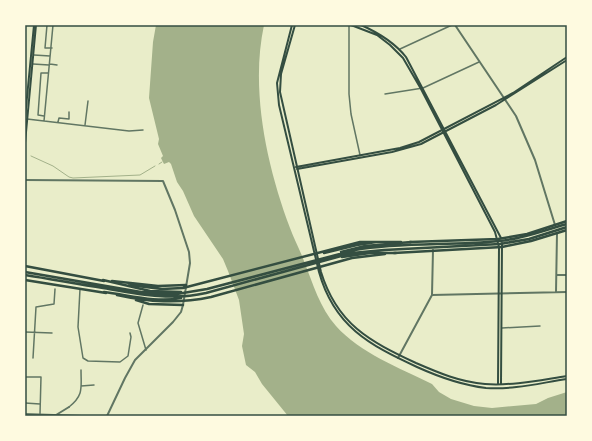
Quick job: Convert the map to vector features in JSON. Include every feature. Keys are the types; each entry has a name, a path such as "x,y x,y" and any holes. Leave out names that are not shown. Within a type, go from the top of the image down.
{"main road":[{"path":"28,80 33,64 35,25"},
{"path":"25,143 28,80 35,25"},
{"path":"293,25 281,74 280,92 295,168 316,255 327,288 343,315 360,332 374,343 399,357 452,381 470,386 502,388 567,378"},
{"path":"350,25 377,35 390,45 403,58 422,89"},
{"path":"361,25 385,37 400,49 406,57 500,239 498,388"},
{"path":"505,99 567,57"},
{"path":"295,168 400,150 421,144 505,99 567,60"},
{"path":"295,168 406,146 444,131"},
{"path":"25,273 189,301 211,297 352,258 371,248 378,242 500,239 527,234 567,222"},
{"path":"384,248 500,241 528,236 567,222"},
{"path":"134,298 190,292 354,248 500,244 529,239 567,227"},
{"path":"316,255 357,245 396,253 500,247 531,241 567,230"},
{"path":"103,280 162,296 176,289 193,287 360,242 371,248"},
{"path":"25,280 104,292 162,296 190,296 338,258 371,248 410,242"},
{"path":"25,266 103,280 158,286 186,285"},
{"path":"104,292 134,298 149,304 183,305"},
{"path":"500,293 502,328 502,388"},
{"path":"399,357 454,379 470,383 501,385 567,378"}],"street":[{"path":"46,25 45,48 52,48"},
{"path":"44,120 53,25"},
{"path":"350,25 349,94 351,114 360,155"},
{"path":"400,49 453,25 505,99 522,128 535,160 555,225"},
{"path":"34,55 51,56"},
{"path":"384,94 422,89 479,62"},
{"path":"33,64 57,65"},
{"path":"44,116 38,115 41,73 48,73"},
{"path":"85,125 88,101"},
{"path":"58,122 59,118 69,119 69,112"},
{"path":"26,118 129,131 143,130"},
{"path":"25,180 164,181 175,210 189,252 190,263 181,312 133,363 108,416"},
{"path":"556,292 557,233"},
{"path":"399,357 432,295 433,250"},
{"path":"556,275 567,275"},
{"path":"33,358 36,308 54,304 55,289"},
{"path":"80,289 78,327 83,358 88,361 120,362 128,356 130,333"},
{"path":"432,295 567,292"},
{"path":"143,305 138,323 146,350"},
{"path":"502,328 540,326"},
{"path":"25,332 52,333"},
{"path":"56,415 68,407 81,394 81,370"},
{"path":"25,377 41,377 40,414"},
{"path":"81,386 94,385"},
{"path":"25,403 40,404"},
{"path":"68,407 70,415"},
{"path":"26,415 40,414 82,416"}],"shaded area":[{"path":"156,25 264,25 260,50 260,102 263,128 274,180 290,228 317,295 330,319 346,336 368,352 432,384 439,392 451,399 474,406 492,408 536,404 548,398 567,392 567,416 288,416 262,384 255,372 246,365 242,346 244,334 239,300 228,271 223,259 194,216 183,191 177,182 171,164 169,162 164,164 161,158 163,156 158,144 159,139 149,98 153,42"}],"waterway":[{"path":"31,156 53,166 69,177 73,178 140,175 155,166"}]}
